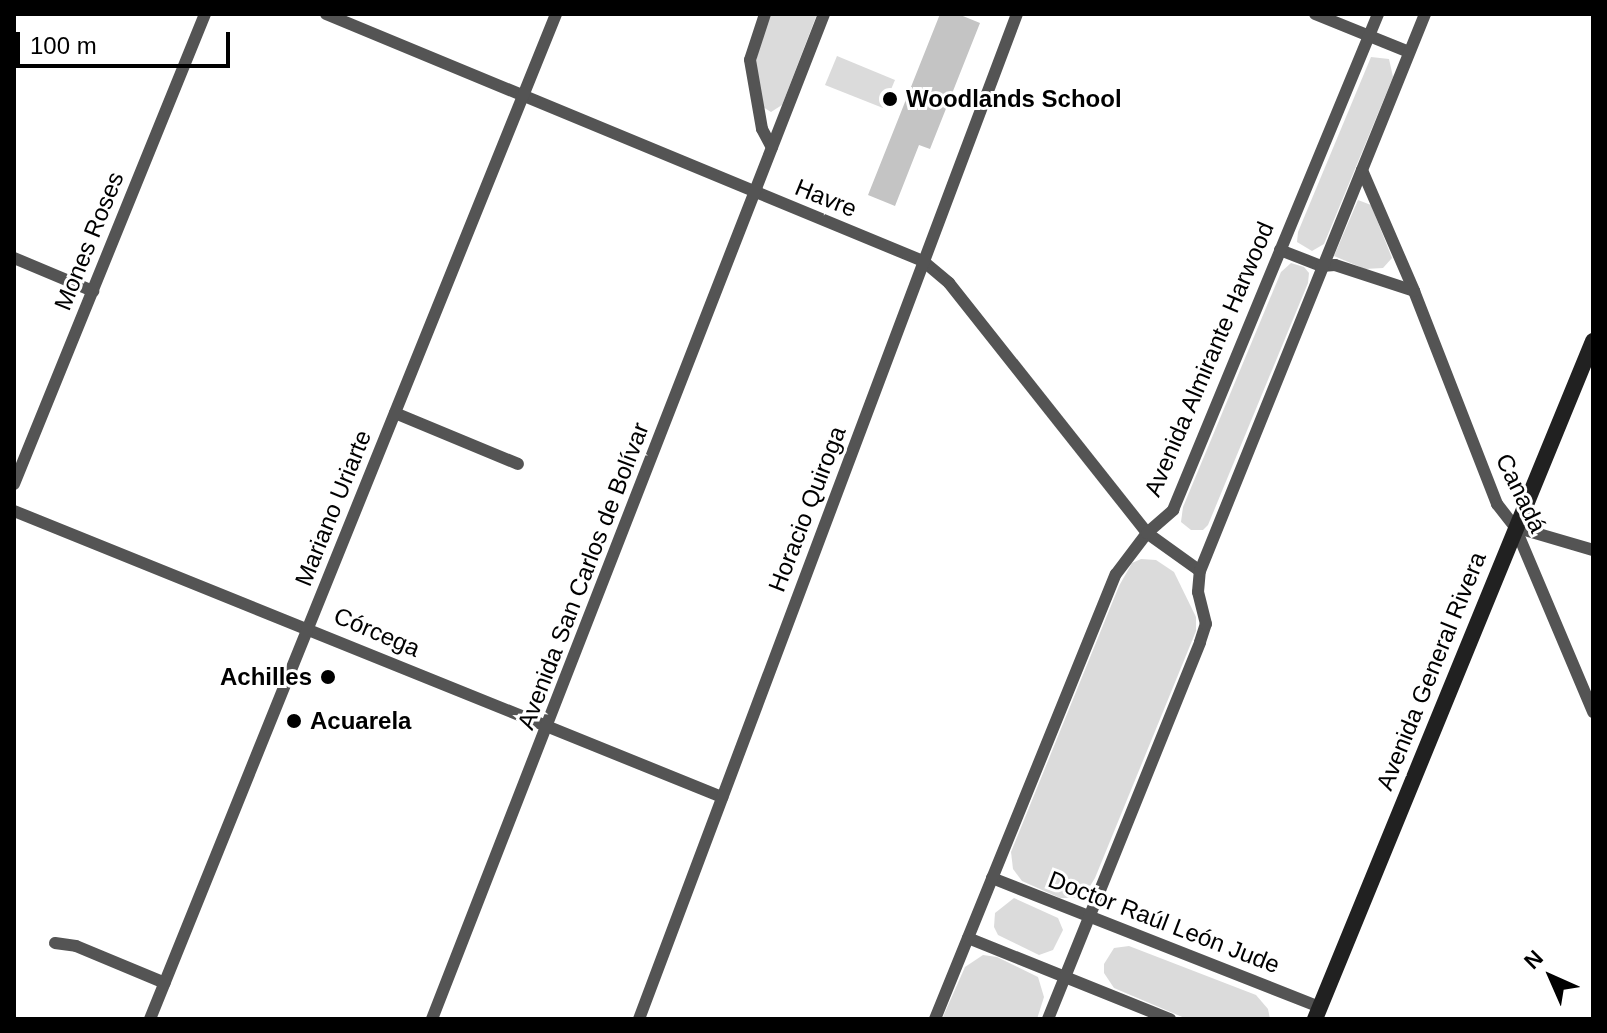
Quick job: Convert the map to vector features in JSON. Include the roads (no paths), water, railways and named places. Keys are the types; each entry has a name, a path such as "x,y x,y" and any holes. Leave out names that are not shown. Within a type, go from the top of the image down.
{"main road":[{"name":"Avenida General Rivera","path":"1318,1013 1593,341"}],"street":[{"name":"Mones Roses","path":"14,484 205,14"},
{"name":"Havre","path":"326,14 923,261 949,283 1147,533 1200,571"},
{"name":"Mariano Uriarte","path":"150,1019 556,14"},
{"path":"765,14 750,60 762,129 772,148"},
{"name":"Avenida San Carlos de Bolívar","path":"432,1019 824,14"},
{"name":"Horacio Quiroga","path":"639,1019 1017,14"},
{"path":"1315,14 1409,52"},
{"name":"Avenida Almirante Harwood","path":"935,1019 1116,574 1147,533 1173,510 1378,14"},
{"path":"1048,1019 1203,633 1206,624 1198,592 1200,571 1425,14"},
{"name":"Canadá","path":"1362,170 1414,291 1497,504 1515,527 1593,712"},
{"path":"1280,250 1321,266 1335,265 1414,291"},
{"path":"14,258 93,291"},
{"path":"395,413 518,464"},
{"name":"Córcega","path":"14,511 308,627 722,797"},
{"path":"1515,527 1593,550"},
{"name":"Doctor Raúl León Jude","path":"992,878 1318,1013"},
{"path":"968,938 1170,1019"},
{"path":"55,943 76,946 165,983"}],"place":[{"name":"Woodlands School","path":"890,99"},
{"name":"Achilles","path":"328,677"},
{"name":"Acuarela","path":"294,721"}]}
